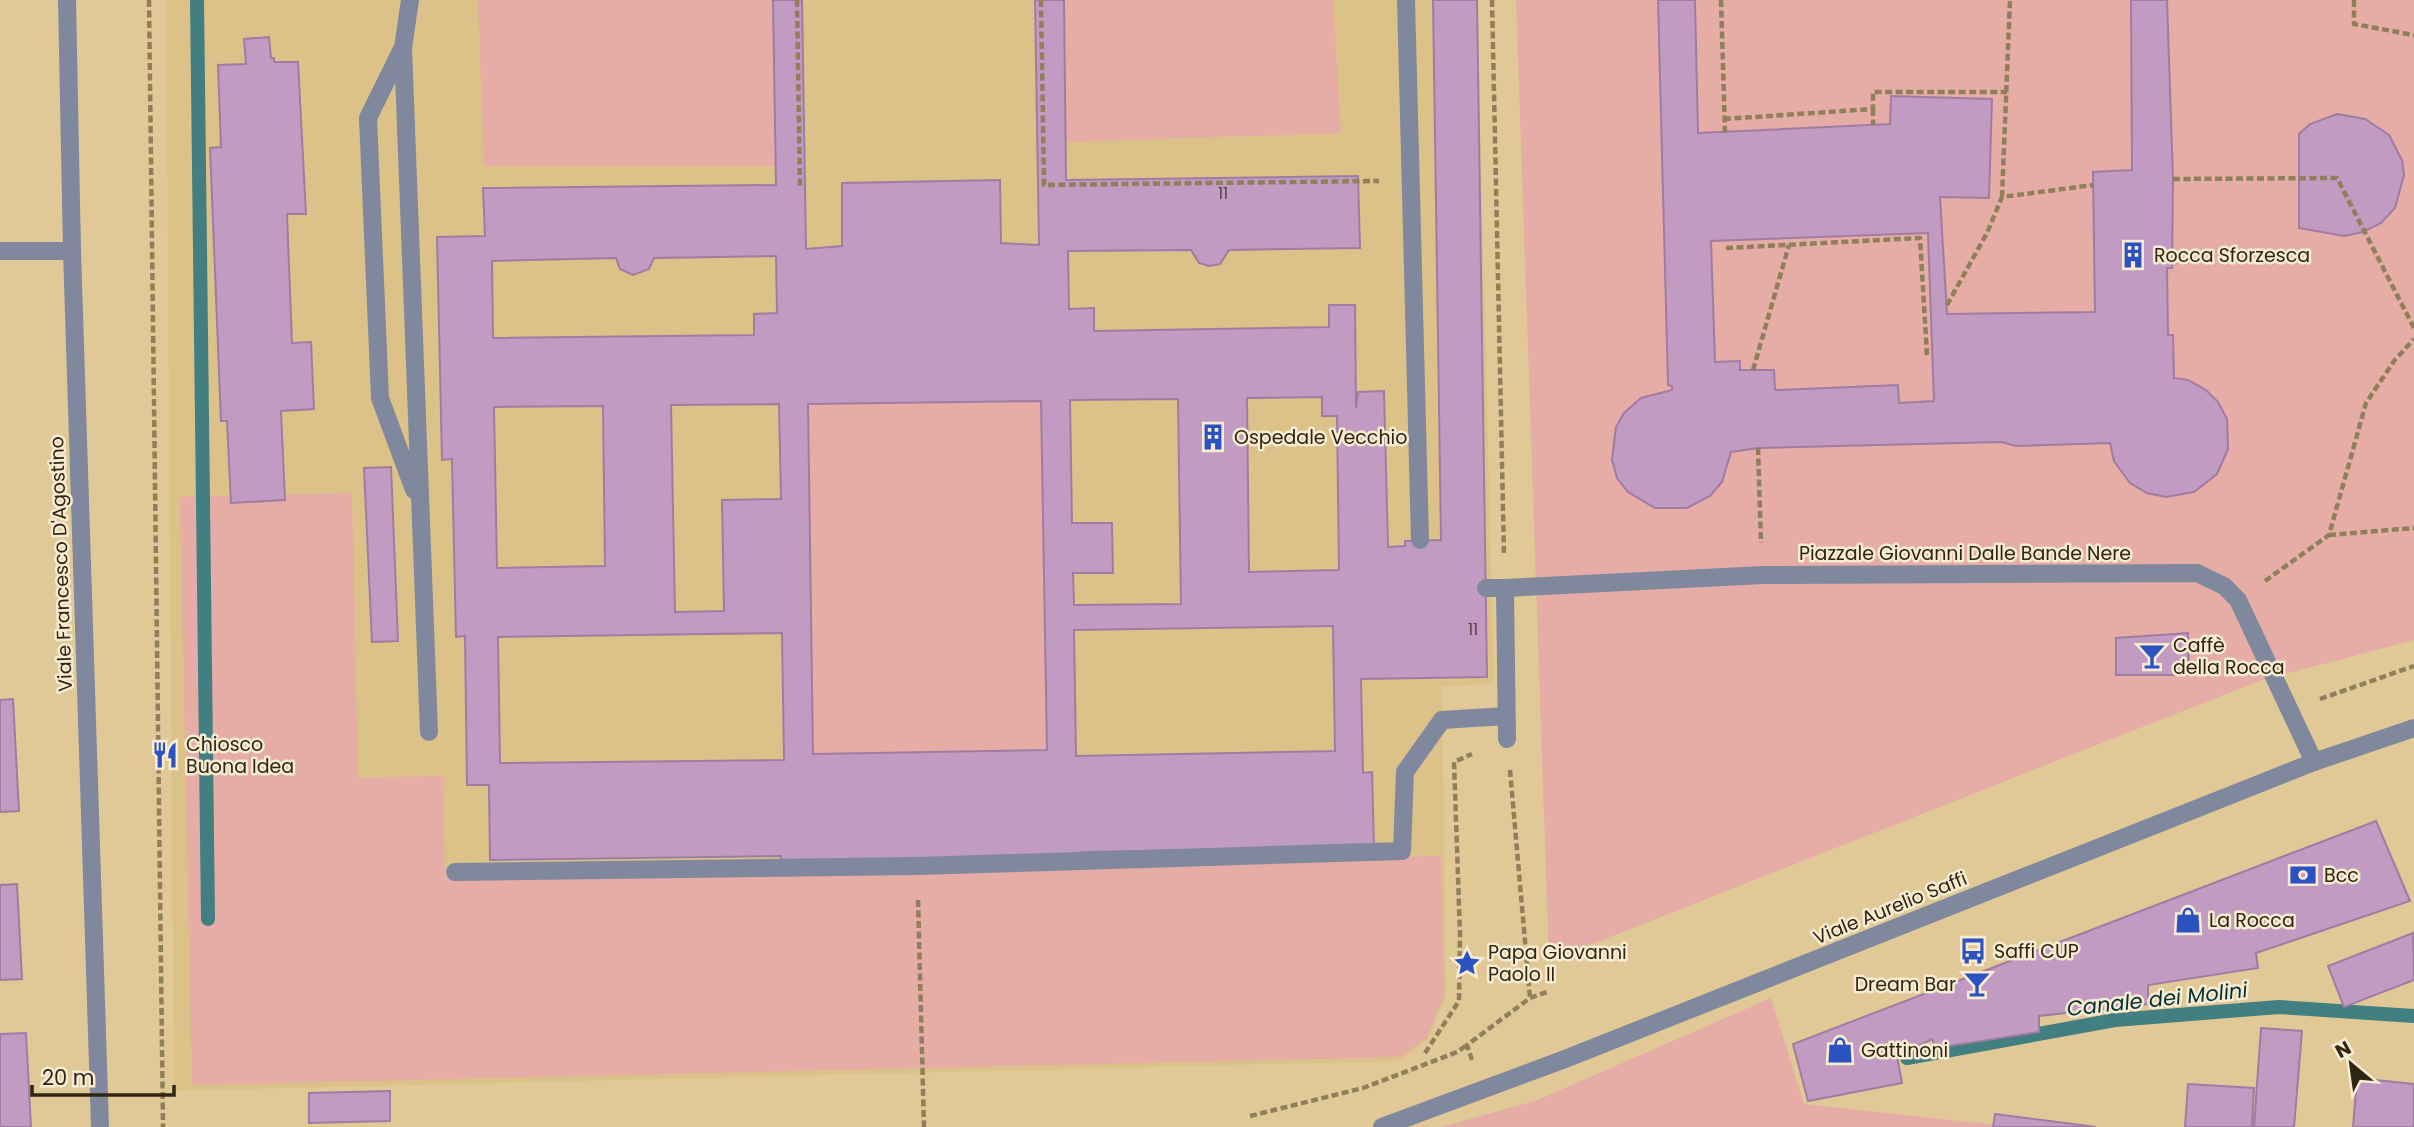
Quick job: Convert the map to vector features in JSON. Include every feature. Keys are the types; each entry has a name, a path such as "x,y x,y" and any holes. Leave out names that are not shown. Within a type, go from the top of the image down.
{"street":[{"name":"Viale Francesco D'Agostino","path":"68,0 72,251 100,1127"},
{"path":"410,0 403,48 429,732"},
{"path":"1406,0 1420,541"},
{"path":"403,48 368,118 380,398 420,506"},
{"path":"0,251 72,251"},
{"name":"Piazzale Giovanni Dalle Bande Nere","path":"1486,588 1763,575 2197,573 2224,586 2238,600 2314,762"},
{"path":"1505,588 1507,739"},
{"path":"454,872 917,866 1402,851 1405,772 1442,720 1506,716"},
{"name":"Viale Aurelio Saffi","path":"1382,1127 2314,762 2414,728"}],"path":[{"path":"149,0 163,1127"},
{"path":"797,0 800,188"},
{"path":"1041,0 1044,185 1358,181"},
{"path":"1492,0 1505,588"},
{"path":"1721,0 1725,132"},
{"path":"1947,305 1987,233 2002,197 2010,0"},
{"path":"2354,0 2354,24 2414,35"},
{"path":"1873,125 1873,92 2007,92"},
{"path":"1724,118 1872,109"},
{"path":"2173,179 2337,178 2414,328"},
{"path":"2002,197 2092,185"},
{"path":"1858,235 1860,242"},
{"path":"1726,248 1920,239 1927,355"},
{"path":"1753,370 1789,245"},
{"path":"2329,535 2366,403 2394,361 2414,339"},
{"path":"1758,448 1763,575"},
{"path":"2238,600 2329,535 2414,528"},
{"path":"2290,710 2414,666"},
{"path":"1425,1053 1459,1001 1461,934 1454,762 1507,739 1530,999"},
{"path":"917,866 924,1127"},
{"path":"1250,1115 1363,1088 1457,1052 1530,999 1547,992"},
{"path":"1467,1045 1484,1089"}],"shaded area":[{"path":"166,0 1477,0 1494,684 1442,686 1446,996 1428,1039 1399,1061 174,1091"},
{"path":"478,0 773,0 775,166 484,166"},
{"path":"1064,0 1333,0 1341,133 1066,142"},
{"path":"1516,0 2414,0 2414,640 2259,681 1549,961"},
{"path":"1041,401 1047,750 813,754 808,404"},
{"path":"352,493 358,778 443,776 445,878 1441,856 1444,996 1426,1038 1400,1057 192,1085 180,497"},
{"path":"1771,998 1804,1104 2015,1127 1441,1127 1535,1101"}],"building":[{"name":"Ospedale Vecchio","path":"773,0 802,0 806,249 842,246 842,183 1000,180 1001,243 1039,245 1035,0 1064,0 1066,180 1358,176 1360,248 1229,250 1220,264 1209,266 1199,263 1191,250 1068,251 1069,309 1094,308 1094,331 1329,327 1329,305 1355,305 1356,408 1358,392 1384,391 1388,547 1405,546 1405,541 1441,540 1433,0 1477,0 1487,677 1361,679 1363,773 1372,772 1374,847 1082,852 1083,859 781,863 781,856 490,860 489,785 467,785 465,636 456,637 452,459 442,460 437,237 485,236 483,188 776,185","holes":["776,256 777,313 754,314 754,335 493,338 492,261 616,258 620,269 633,275 649,269 654,258","1322,397 1322,416 1337,416 1339,570 1249,572 1247,398","1178,399 1181,604 1074,605 1073,573 1113,573 1112,523 1072,523 1070,400","1041,401 1047,750 813,754 808,404","779,404 781,499 722,500 724,611 675,612 671,405","603,406 605,566 497,568 494,407","1333,626 1335,751 1076,756 1074,630","782,633 784,760 500,763 498,637"]},
{"name":"Rocca Sforzesca","path":"1658,0 1695,0 1698,133 1890,124 1891,96 1992,99 1989,198 1940,197 1947,314 2095,312 2093,172 2132,170 2131,0 2167,0 2173,179 2172,268 2167,268 2168,335 2173,335 2174,378 2188,380 2206,390 2218,402 2227,419 2228,449 2217,474 2194,492 2166,497 2147,493 2130,483 2114,461 2110,443 2016,446 2001,442 1758,448 1731,452 1722,482 1710,496 1687,508 1655,508 1628,492 1617,478 1612,460 1616,427 1624,413 1641,398 1672,390 1672,386 1668,385","holes":["1928,233 1934,401 1899,403 1898,385 1775,390 1774,370 1740,370 1740,361 1715,362 1711,241"]},
{"path":"269,37 271,58 274,58 274,62 298,62 306,214 287,214 292,343 311,342 314,409 281,411 285,500 231,503 227,421 221,421 210,148 221,147 218,65 246,64 244,39"},
{"path":"2337,114 2365,119 2389,135 2402,160 2404,175 2395,208 2381,223 2363,232 2344,236 2299,228 2299,134 2310,124"},
{"path":"391,467 398,641 372,642 364,468"},
{"name":"Caffè della Rocca","path":"2188,633 2189,675 2116,675 2116,638"},
{"path":"13,699 19,811 0,812 0,700"},
{"path":"2376,821 2410,901 2256,953 2258,968 2148,985 2148,1004 2039,1016 2039,1032 1936,1048 1932,1039 1897,1056 1902,1083 1808,1101 1793,1044"},
{"path":"17,884 22,979 0,980 0,885"},
{"path":"2413,933 2414,980 2344,1007 2328,966"},
{"path":"2261,1028 2302,1031 2294,1127 2254,1127"},
{"path":"26,1033 31,1127 0,1127 0,1034"},
{"path":"2357,1078 2414,1084 2414,1127 2353,1127"},
{"path":"2188,1084 2254,1088 2252,1127 2185,1127"},
{"path":"390,1091 390,1121 309,1123 309,1093"},
{"path":"1995,1114 2096,1127 1993,1127"}],"waterway":[{"path":"197,0 208,919"},
{"name":"Canale dei Molini","path":"1907,1058 2115,1020 2279,1007 2414,1016"}],"place":[{"name":"Rocca Sforzesca","path":"2133,255"},
{"name":"Ospedale Vecchio","path":"1213,437"},
{"name":"Caffè della Rocca","path":"2152,656"},
{"name":"Chiosco Buona Idea","path":"165,755"},
{"name":"Bcc","path":"2303,875"},
{"name":"La Rocca","path":"2188,920"},
{"name":"Saffi CUP","path":"1973,951"},
{"name":"Papa Giovanni Paolo II","path":"1467,963"},
{"name":"Dream Bar","path":"1977,984"},
{"name":"Gattinoni","path":"1840,1050"}]}
